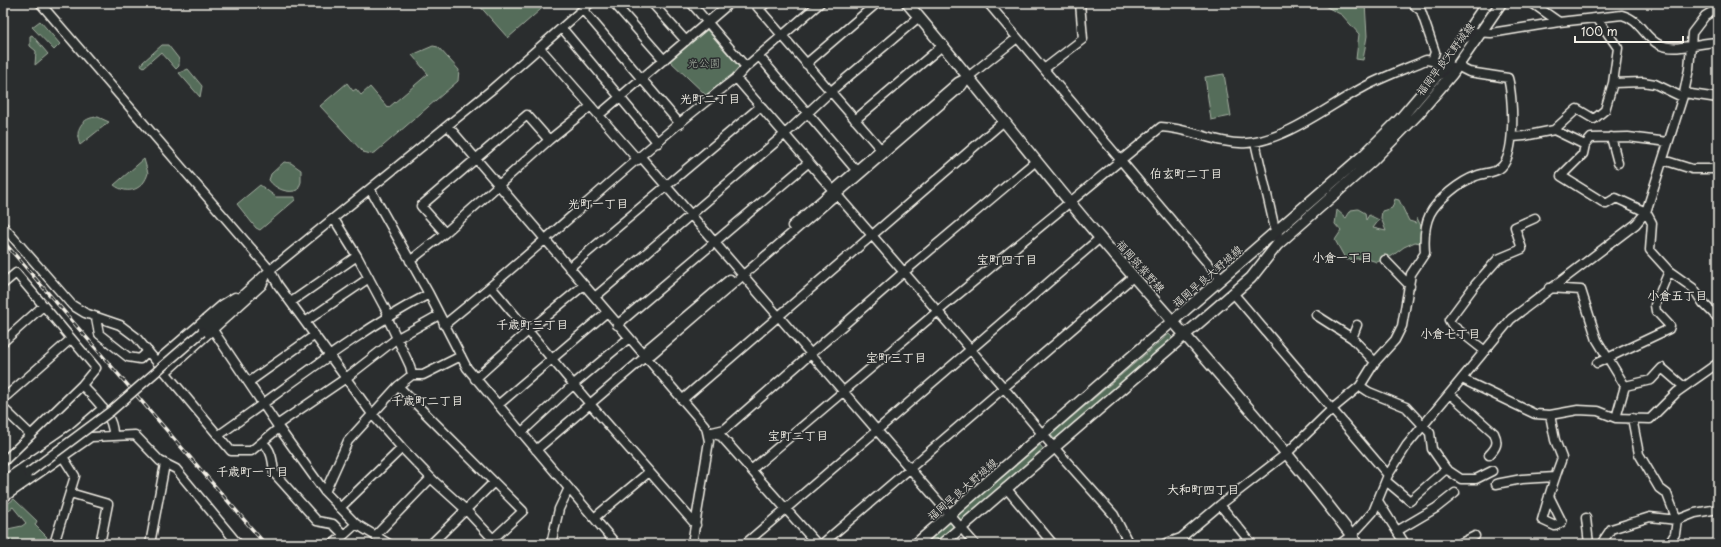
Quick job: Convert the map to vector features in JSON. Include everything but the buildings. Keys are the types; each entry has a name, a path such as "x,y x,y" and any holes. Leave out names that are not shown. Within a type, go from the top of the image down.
{"main road":[{"name":"福岡筑紫野線","path":"906,3 1100,238 1174,320 1184,334 1286,454 1358,544"},
{"name":"福岡早良大野城線","path":"916,544 1365,154 1400,120 1444,68 1487,3"},
{"name":"福岡早良大野城線","path":"942,544 1006,488 1054,449 1184,334 1251,278 1277,245 1392,142 1418,114 1457,66 1501,3"}],"street":[{"path":"40,3 270,270 305,322 372,414 431,478 466,510 490,542 523,510 398,386"},
{"path":"3,489 28,473 111,411 202,332 270,270 448,126 540,48 590,3"},
{"path":"614,3 664,60"},
{"path":"652,3 686,41"},
{"path":"691,3 746,67"},
{"path":"600,115 730,3"},
{"path":"766,3 757,6 782,37 882,151"},
{"path":"444,325 491,287 544,239 639,158 736,78 746,67 820,3"},
{"path":"806,64 877,3"},
{"path":"988,3 1221,279"},
{"path":"1044,70 1083,39 1080,3"},
{"path":"1412,3 1421,11 1435,52 1432,61"},
{"path":"1532,3 1559,22"},
{"path":"1340,544 1352,535 1373,512 1387,478 1406,445 1511,319 1549,288 1636,224 1646,212 1683,95 1689,69 1692,33 1705,16 1718,8"},
{"path":"583,10 680,124"},
{"path":"1460,42 1474,32 1481,31 1491,33 1559,22 1622,15 1630,17 1638,23 1649,38 1659,44 1670,47 1718,42"},
{"path":"595,297 785,134 830,92 919,17"},
{"path":"1512,137 1554,130 1577,109 1594,119 1605,110 1613,83 1618,48 1597,18"},
{"path":"562,28 658,142"},
{"path":"536,450 645,357 647,349 742,272 882,151 958,82 968,77 1017,38"},
{"path":"855,120 942,46"},
{"path":"540,48 591,106 666,185 811,352 843,392 877,429 976,544"},
{"path":"759,56 856,170"},
{"path":"751,470 938,311 1161,126 1176,127 1227,142 1264,141 1282,134 1370,84 1426,60 1432,61 1444,68"},
{"path":"1164,544 1183,541 1220,505 1286,454 1332,409 1360,386 1375,362 1395,340 1402,326 1411,274 1426,253 1424,239 1430,214 1452,188 1475,176 1499,169 1506,162 1512,137 1512,91 1508,78 1469,72 1457,66 1452,67 1435,78"},
{"path":"736,78 938,311 1054,449 1114,515 1129,544"},
{"path":"1613,83 1643,82 1655,84 1683,95 1718,98"},
{"path":"410,261 498,186 549,140 591,106"},
{"path":"569,268 761,106"},
{"path":"444,233 421,206 527,115 549,140"},
{"path":"682,400 778,315 1004,121"},
{"path":"448,126 706,427 709,441 692,544"},
{"path":"1554,130 1585,145"},
{"path":"1611,137 1618,163"},
{"path":"1668,142 1628,137 1591,138 1585,145 1583,154 1561,176 1606,204 1616,198 1646,212 1652,223 1650,250 1669,271 1693,288 1703,303 1718,318"},
{"path":"1255,142 1274,225 1278,231 1277,245"},
{"path":"835,192 856,170 882,151"},
{"path":"1663,160 1692,169 1718,169"},
{"path":"708,433 724,429 904,272 1036,161"},
{"path":"618,325 809,162"},
{"path":"370,190 377,200 429,294 444,325 475,379 568,490 616,544"},
{"path":"1485,351 1452,325 1449,320 1475,285 1498,259 1522,249 1515,228 1535,218"},
{"path":"334,219 357,256 387,312 387,317 396,339 410,366 412,375"},
{"path":"3,226 72,305 96,318 120,325 136,336 231,451 251,451 262,443 278,427 346,378 396,339 439,315"},
{"path":"1278,231 1285,232 1294,230"},
{"path":"744,544 1100,238"},
{"path":"291,302 357,256"},
{"path":"1385,260 1410,286"},
{"path":"166,372 262,285 270,270"},
{"path":"1597,363 1669,329 1670,326 1656,311 1655,305 1669,271"},
{"path":"3,284 16,272 96,368 82,385 3,462"},
{"path":"822,544 1134,276"},
{"path":"305,322 369,278"},
{"path":"475,379 528,331 584,285"},
{"path":"491,287 590,404 696,524"},
{"path":"1549,288 1581,290 1598,340 1625,386 1616,418"},
{"path":"157,361 222,305 248,290"},
{"path":"1233,293 1332,409 1387,478 1410,500 1446,469"},
{"path":"219,435 330,355 387,317 429,294"},
{"path":"3,342 43,306"},
{"path":"498,405 607,312"},
{"path":"1316,315 1352,338 1375,362"},
{"path":"96,318 100,334 128,356 140,359 148,351"},
{"path":"1352,338 1357,325"},
{"path":"213,330 278,427 325,492 356,524 389,544"},
{"path":"249,382 315,335"},
{"path":"521,433 574,384 629,338"},
{"path":"3,399 71,339"},
{"path":"325,492 348,441 398,386 412,375 423,375 461,356"},
{"path":"1462,379 1535,414 1550,415 1578,410 1598,411 1616,418 1650,419 1684,387 1718,363"},
{"path":"1625,386 1651,380 1662,368 1684,387"},
{"path":"82,385 103,408 114,426 113,436"},
{"path":"1360,386 1369,392 1406,407 1430,433 1432,449 1446,469 1461,479 1476,479 1492,471"},
{"path":"1450,394 1494,433 1497,439 1496,448 1489,455"},
{"path":"3,408 31,435"},
{"path":"3,481 75,432 103,408"},
{"path":"1549,496 1562,458 1555,440 1550,415"},
{"path":"1632,418 1639,454 1658,488 1667,494 1677,520 1675,534 1670,544"},
{"path":"75,432 83,443"},
{"path":"708,433 721,436 817,544"},
{"path":"3,498 94,436 135,435 160,462 176,469 238,544"},
{"path":"262,443 268,449 273,462 274,473 317,521 333,524 344,535"},
{"path":"340,508 402,448"},
{"path":"54,544 75,476 63,457"},
{"path":"150,544 165,464"},
{"path":"594,518 650,472"},
{"path":"1496,484 1522,479 1555,476"},
{"path":"375,536 431,478"},
{"path":"431,544 494,482"},
{"path":"1006,488 1053,544"},
{"path":"551,544 560,509 568,490"},
{"path":"70,493 108,504 100,544"},
{"path":"1397,531 1436,508 1455,493"},
{"path":"1378,501 1405,544"},
{"path":"1220,505 1252,544"},
{"path":"1601,544 1611,529 1650,517 1677,520 1695,513 1718,509"},
{"path":"1586,518 1589,544"},
{"path":"333,544 356,524"},
{"path":"1458,544 1475,536"}],"green space":[{"path":"477,3 548,3 508,38"},
{"path":"1319,3 1365,3 1367,36 1363,60 1356,59 1359,34 1342,15"},
{"path":"40,21 60,44 54,50 32,27"},
{"name":"光公園","path":"707,30 739,67 734,74 706,95 670,61"},
{"path":"32,35 48,54 35,65 36,51 30,46 30,36"},
{"path":"162,45 168,45 179,59 179,66 176,69 161,52 144,67 141,65 143,62"},
{"path":"433,46 438,47 459,70 458,81 376,152 371,154 363,152 320,106 347,83 353,91 356,89 361,95 370,87 388,108 428,74 412,55"},
{"path":"188,69 202,86 200,97 179,73"},
{"path":"1224,74 1231,116 1211,120 1205,77"},
{"path":"98,117 109,122 80,145 78,134 81,125 88,119"},
{"path":"144,159 148,173 146,179 139,187 125,190 114,185"},
{"path":"284,162 291,163 301,170 301,182 298,190 282,190 269,180 271,174"},
{"path":"260,185 276,197 295,197 295,200 260,230 256,228 237,204"},
{"path":"1395,199 1399,200 1409,221 1416,223 1417,218 1421,226 1420,243 1415,242 1404,247 1392,256 1377,262 1364,258 1346,260 1335,240 1341,231 1335,224 1337,210 1346,218 1351,210 1358,209 1365,213 1366,220 1369,215 1379,220 1373,228 1386,231 1381,218 1382,211 1392,208"},
{"path":"1169,334 1174,339 1055,440 1051,435"},
{"path":"1040,445 1044,450 961,521 957,516"},
{"path":"14,499 37,521 35,525 47,537 43,542 45,544 10,544 11,541 3,534 3,530 22,526 26,523 13,507 3,514 3,507"},
{"path":"951,521 955,526 935,544 925,544"}],"railway":[{"path":"3,241 265,544"}],"district":[{"name":"光町二丁目","path":"710,98"},
{"name":"伯玄町二丁目","path":"1186,173"},
{"name":"光町一丁目","path":"598,203"},
{"name":"小倉一丁目","path":"1342,257"},
{"name":"宝町四丁目","path":"1007,259"},
{"name":"小倉五丁目","path":"1677,295"},
{"name":"千歳町三丁目","path":"532,324"},
{"name":"小倉七丁目","path":"1450,333"},
{"name":"宝町三丁目","path":"896,357"},
{"name":"千歳町二丁目","path":"427,400"},
{"name":"宝町二丁目","path":"798,435"},
{"name":"千歳町一丁目","path":"252,471"},
{"name":"大和町四丁目","path":"1203,489"}]}
